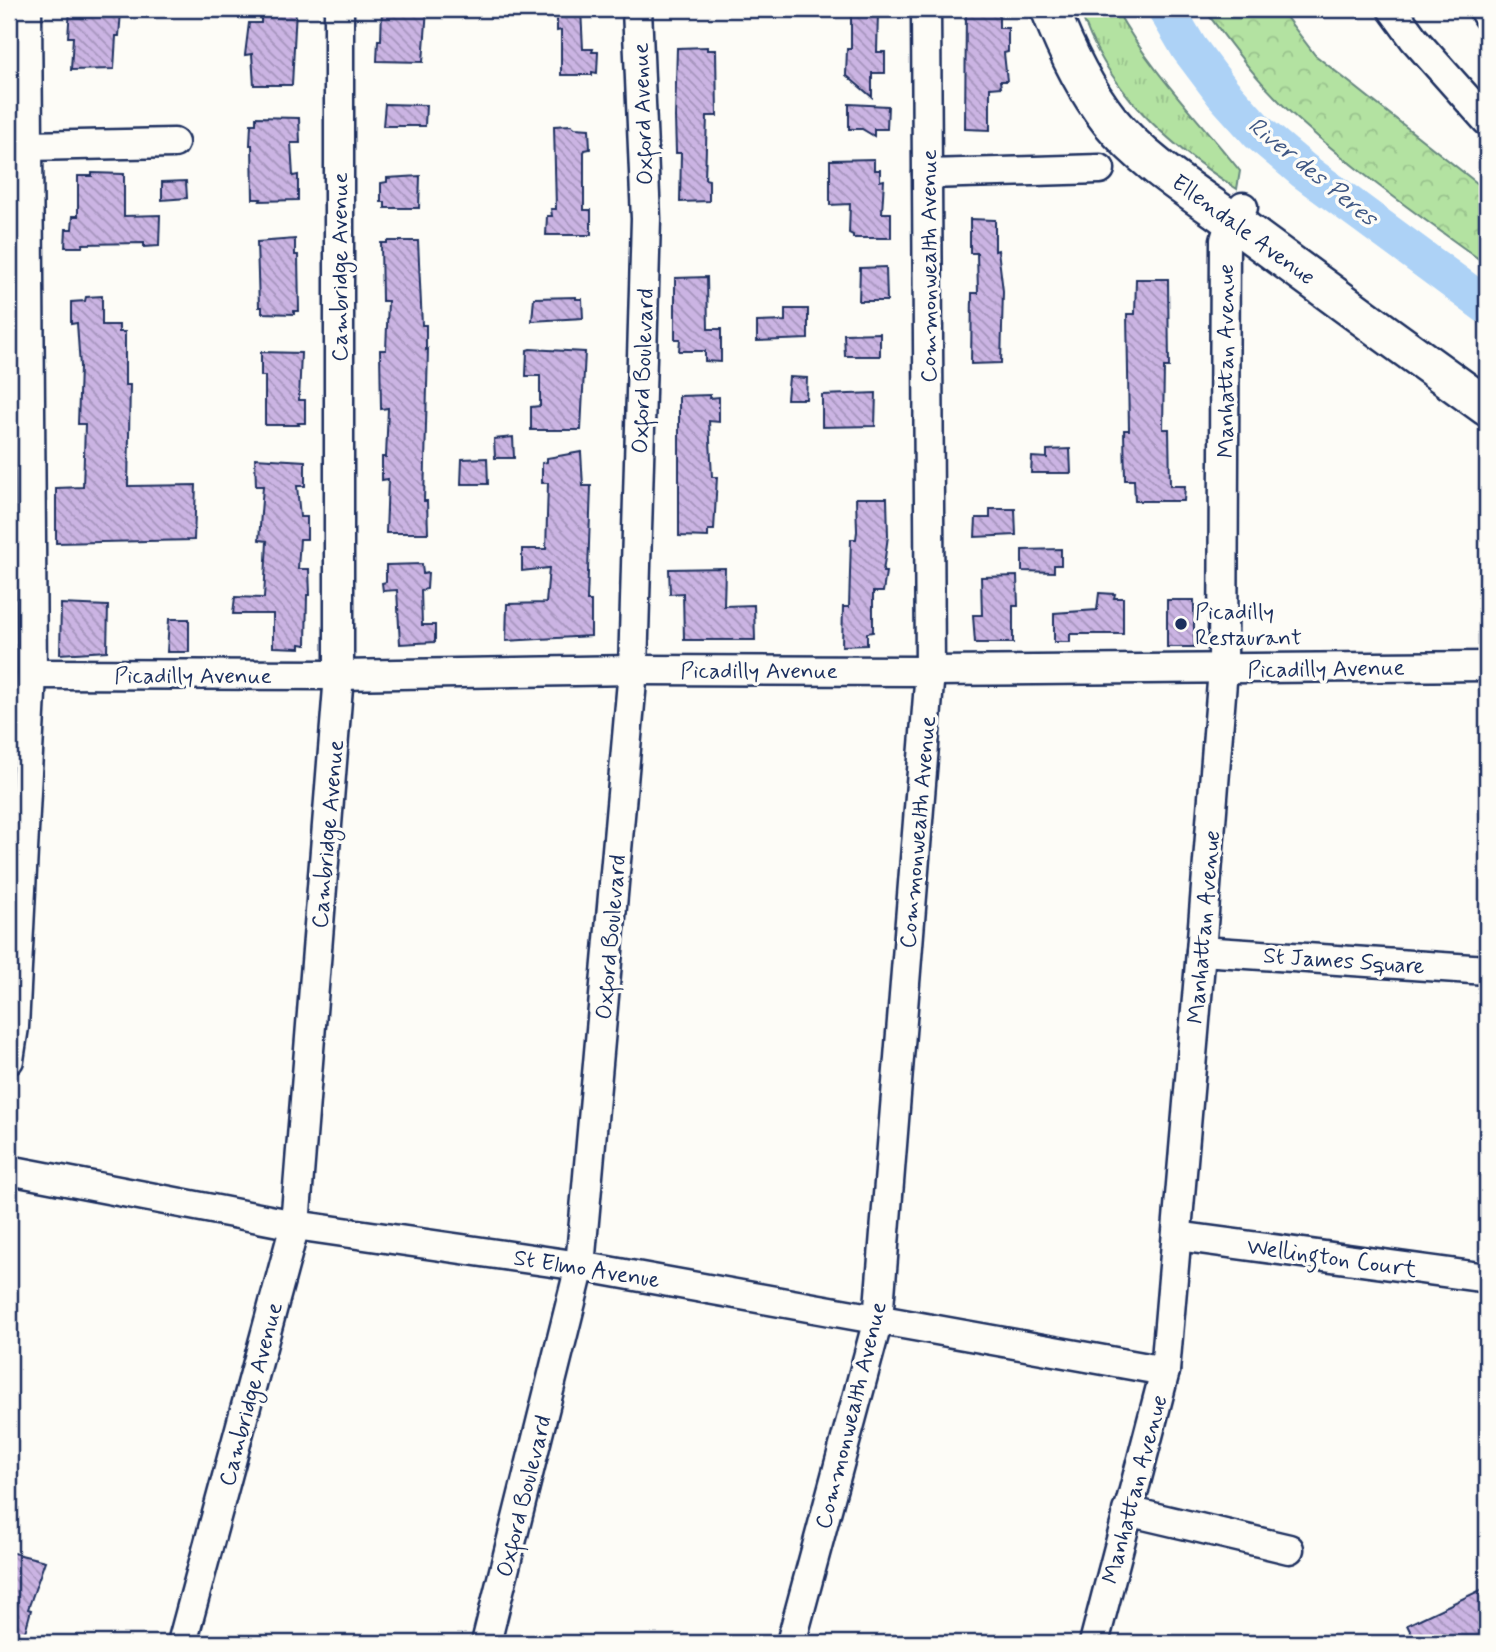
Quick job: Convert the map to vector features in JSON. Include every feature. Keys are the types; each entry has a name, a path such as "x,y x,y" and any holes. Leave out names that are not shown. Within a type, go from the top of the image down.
{"main road":[{"name":"Ellendale Avenue","path":"1049,9 1065,47 1092,97 1110,121 1151,160 1238,214 1487,385"},
{"name":"Ellendale Avenue","path":"1068,9 1097,75 1142,130 1238,214 1487,407"}],"street":[{"path":"9,1060 15,1027 32,674 27,9"},
{"name":"Cambridge Avenue","path":"183,1643 295,1225 339,675 339,9"},
{"name":"Oxford Avenue","path":"637,9 646,219"},
{"name":"Commonwealth Avenue","path":"791,1643 878,1320 930,671 926,9"},
{"path":"1392,9 1487,121"},
{"path":"1483,9 1487,16"},
{"path":"28,146 174,143"},
{"path":"927,174 1100,169"},
{"name":"Manhattan Avenue","path":"1094,1643 1165,1371 1223,669 1225,240 1238,214"},
{"name":"Oxford Boulevard","path":"486,1643 580,1266 634,670 646,219"},
{"name":"Picadilly Avenue","path":"32,674 339,675 634,670 930,671 1487,666"},
{"name":"St James Square","path":"1201,951 1487,970"},
{"name":"St Elmo Avenue","path":"9,1170 295,1225 580,1266 1165,1371"},
{"name":"Wellington Court","path":"1177,1236 1487,1278"},
{"path":"1127,1511 1289,1549"}],"green space":[{"path":"1080,9 1116,9 1159,73 1240,171 1237,189 1187,154 1122,90 1091,38"},
{"path":"1204,9 1280,9 1315,55 1487,191 1487,265 1369,178 1301,122 1262,82"}],"building":[{"path":"70,9 114,9 114,12 121,12 114,69 71,70 73,37 68,37"},
{"path":"261,9 296,9 292,85 254,85 252,54 245,55 249,23 261,23"},
{"path":"382,9 427,9 423,62 377,61"},
{"path":"557,9 581,9 583,49 598,52 597,73 561,75 561,30 557,31"},
{"path":"966,9 999,9 999,28 1008,28 1008,52 1004,53 1007,81 1000,81 1001,87 990,88 990,130 965,129"},
{"path":"851,11 878,12 877,52 885,52 885,73 872,73 872,97 846,75 847,49 851,49"},
{"path":"707,47 707,50 716,50 717,116 707,116 705,179 709,180 709,201 680,202 681,153 676,153 675,117 677,48"},
{"path":"385,104 426,105 425,126 383,126"},
{"path":"849,104 888,106 887,129 874,129 874,136 862,129 849,129"},
{"path":"256,117 299,118 300,143 291,143 293,176 298,175 298,200 253,199 250,145 251,124 256,124"},
{"path":"571,125 589,129 590,149 584,152 584,210 591,210 591,235 546,235 547,216 552,216 551,209 556,209 554,126"},
{"path":"874,159 874,170 880,170 880,181 884,180 882,213 891,213 891,238 853,238 849,233 850,204 830,205 830,160"},
{"path":"92,173 124,174 124,216 160,215 159,246 144,247 144,243 65,247 66,229 72,229 73,216 78,216 78,176 92,176"},
{"path":"420,176 419,208 385,208 385,202 381,202 381,183 387,182 387,178"},
{"path":"186,181 187,198 162,200 162,182"},
{"path":"970,219 995,220 995,251 998,250 1003,291 1001,363 971,364 972,293 978,293 977,253 970,253"},
{"path":"295,239 295,255 298,255 299,311 294,311 294,314 262,313 262,307 259,307 257,242"},
{"path":"418,241 422,325 426,325 426,350 428,349 424,501 427,501 428,533 386,533 388,479 382,480 382,457 386,457 388,408 381,409 380,350 386,350 388,301 382,301 381,243"},
{"path":"886,267 887,301 859,301 860,268"},
{"path":"707,277 708,329 721,329 721,362 705,361 705,351 679,351 680,339 675,339 675,278"},
{"path":"1136,279 1168,279 1169,367 1164,367 1163,429 1169,429 1170,486 1185,486 1184,501 1135,501 1134,480 1125,480 1124,430 1129,430 1127,314 1135,314"},
{"path":"102,296 102,325 119,325 119,332 125,332 125,385 130,385 128,486 196,485 194,540 56,543 56,488 83,487 85,424 78,424 80,367 77,323 71,324 71,302"},
{"path":"534,298 582,299 583,318 532,321"},
{"path":"785,309 808,309 808,339 757,341 757,322 785,321"},
{"path":"880,333 880,356 845,356 844,334"},
{"path":"527,350 585,352 581,430 531,430 531,407 540,406 540,376 526,376"},
{"path":"261,352 301,353 299,400 305,400 305,423 265,425 265,376 261,376"},
{"path":"789,377 807,378 806,399 787,399"},
{"path":"876,393 875,426 822,427 822,395"},
{"path":"710,395 709,398 719,397 719,422 709,421 712,477 717,477 714,530 708,530 708,537 679,536 679,396"},
{"path":"513,437 514,458 495,458 494,439"},
{"path":"1070,449 1071,473 1031,473 1032,457 1047,458 1047,450"},
{"path":"581,452 583,486 591,486 587,601 591,601 591,636 506,641 507,604 546,603 549,568 522,571 522,549 546,549 548,483 542,483 542,463 547,462 547,458"},
{"path":"255,458 305,461 305,486 297,486 300,517 307,517 307,539 300,539 298,569 309,569 310,595 307,595 306,645 300,644 300,648 273,647 273,614 233,614 235,597 264,598 267,541 259,540 263,486 256,486"},
{"path":"487,458 488,484 461,484 462,459"},
{"path":"856,498 887,498 888,536 883,572 886,572 883,592 873,592 873,632 867,633 867,645 842,646 843,607 849,607 851,539 856,539 857,531"},
{"path":"990,509 1015,509 1016,535 975,537 976,518 990,518"},
{"path":"1061,549 1061,565 1054,565 1054,572 1022,571 1022,550"},
{"path":"422,564 423,574 428,573 427,589 421,590 422,625 435,625 435,642 400,644 397,590 383,591 386,565"},
{"path":"725,568 724,606 754,605 755,640 684,640 683,593 670,594 669,569"},
{"path":"1017,576 1018,606 1013,606 1013,643 975,643 973,615 982,615 981,577"},
{"path":"1099,593 1115,594 1114,598 1123,598 1123,634 1070,634 1070,642 1054,642 1054,613 1097,610"},
{"name":"Picadilly Restaurant","path":"1167,600 1194,600 1194,647 1167,647"},
{"path":"61,604 108,606 107,651 60,654"},
{"path":"169,619 189,619 189,652 167,652"},
{"path":"9,1552 45,1561 28,1609 31,1610 22,1643 9,1643"},
{"path":"1487,1587 1487,1643 1416,1643 1407,1625"}],"waterway":[{"name":"River des Peres","path":"1166,9 1189,48 1223,93 1259,133 1304,171 1487,306"}],"place":[{"name":"Picadilly Restaurant","path":"1181,624"}]}
